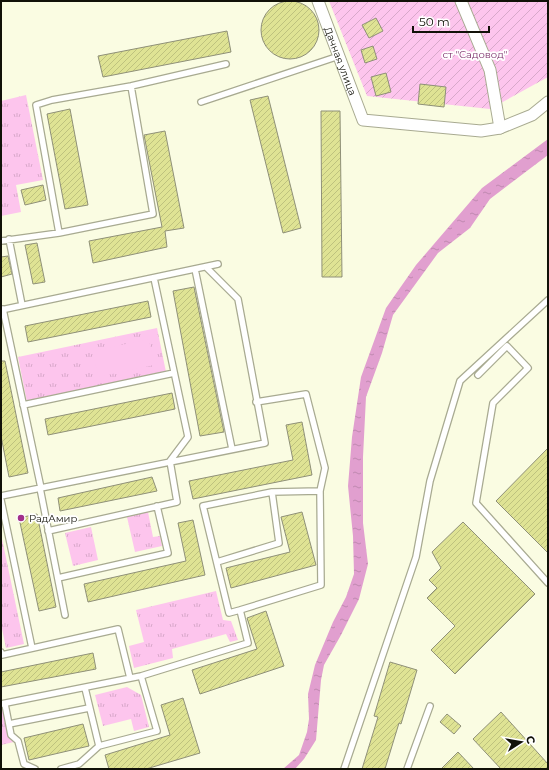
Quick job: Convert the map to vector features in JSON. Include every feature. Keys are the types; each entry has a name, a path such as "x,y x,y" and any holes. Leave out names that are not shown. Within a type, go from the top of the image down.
{"street":[{"name":"Дачная улица","path":"318,1 363,120 481,131 500,128"},
{"path":"461,1 490,70 500,128 532,116 548,102"}],"lane":[{"path":"201,102 339,56"},
{"path":"59,233 36,105 52,100 131,86 226,64"},
{"path":"1,241 59,233 153,214 131,86"},
{"path":"9,239 22,306"},
{"path":"65,615 23,405 2,310 218,264"},
{"path":"1,496 265,443 256,402 238,299 206,266"},
{"path":"195,269 232,449"},
{"path":"48,531 177,502 170,461 188,437 154,278"},
{"path":"344,769 416,557 430,481 460,381 548,300"},
{"path":"478,375 507,346 528,368 493,404 476,503 548,583"},
{"path":"23,405 174,373"},
{"path":"256,402 306,394 325,468 320,491 321,585 229,613 203,506 272,492 320,491"},
{"path":"217,562 278,543 272,492"},
{"path":"1,500 32,648"},
{"path":"58,578 168,553 157,506"},
{"path":"35,769 24,764 18,741 11,735 3,704 141,676 248,643 240,610"},
{"path":"1,652 2,655 118,629 130,678"},
{"path":"61,769 79,764 99,746 157,731 141,676"},
{"path":"84,688 99,746"},
{"path":"407,769 430,706"},
{"path":"9,724 89,708"}],"green space":[{"name":"ст \"Садовод\"","path":"329,1 548,1 548,77 490,109 367,96"},
{"path":"26,95 43,180 16,185 21,212 1,216 1,101"},
{"path":"157,328 166,372 27,402 18,357"},
{"path":"149,339 154,365 98,377 93,351"},
{"path":"148,512 153,537 160,536 162,546 135,552 127,517"},
{"path":"91,527 98,560 73,566 65,533"},
{"path":"1,534 24,644 6,648 1,624"},
{"path":"216,591 223,620 231,621 238,640 230,642 226,634 172,649 173,658 134,668 129,646 144,642 136,610"},
{"path":"127,687 141,695 149,727 134,731 131,719 103,726 95,695"},
{"path":"1,704 5,704 11,735 18,741 1,745"}],"water":[{"path":"548,139 548,155 490,199 470,228 438,253 393,315 382,353 366,397 363,457 363,523 368,564 359,599 324,665 321,680 316,740 304,759 295,769 283,769 299,755 307,732 309,719 308,694 315,665 333,622 346,597 354,574 353,536 348,486 352,437 361,377 386,308 416,265 482,188"}],"building":[{"path":"284,1 296,1 311,9 319,24 319,36 311,51 296,59 284,59 269,51 261,36 261,24 269,9"},
{"path":"376,18 383,31 369,38 362,25"},
{"path":"227,31 231,52 103,77 98,56"},
{"path":"373,46 377,59 365,63 361,50"},
{"path":"386,73 391,92 376,96 371,77"},
{"path":"420,84 446,87 444,107 418,104"},
{"path":"268,96 301,228 283,233 250,100"},
{"path":"70,109 88,205 65,209 47,114"},
{"path":"321,111 340,111 342,277 322,277"},
{"path":"165,131 184,228 165,231 167,247 93,263 89,241 162,227 144,135"},
{"path":"43,185 46,200 25,205 21,190"},
{"path":"37,243 45,282 33,284 25,245"},
{"path":"8,256 12,274 1,277 1,257"},
{"path":"194,287 224,432 200,436 173,291"},
{"path":"148,301 151,317 28,342 25,326"},
{"path":"1,361 5,361 28,473 9,477 1,436"},
{"path":"172,393 175,409 48,435 45,419"},
{"path":"302,422 312,475 193,499 189,481 293,460 286,425"},
{"path":"548,448 548,553 496,501"},
{"path":"152,477 157,491 60,511 58,498"},
{"path":"302,512 316,565 231,588 226,568 290,552 281,517"},
{"path":"37,514 56,607 39,611 19,518"},
{"path":"193,520 205,575 88,602 84,584 186,561 178,523"},
{"path":"463,522 535,594 455,674 431,650 455,626 427,598 437,588 429,580 441,568 432,552"},
{"path":"266,611 284,666 200,694 192,670 257,649 247,618"},
{"path":"93,653 96,669 1,687 1,672"},
{"path":"390,662 417,670 401,724 399,723 385,769 362,769 378,717 374,716"},
{"path":"183,698 200,753 146,769 109,769 105,755 170,735 161,705"},
{"path":"501,712 548,764 548,769 501,769 473,739"},
{"path":"447,714 461,726 454,734 440,722"},
{"path":"83,724 89,746 29,760 24,738"},
{"path":"458,752 474,769 441,769"}],"place":[{"name":"РадАмир","path":"21,518"}]}
